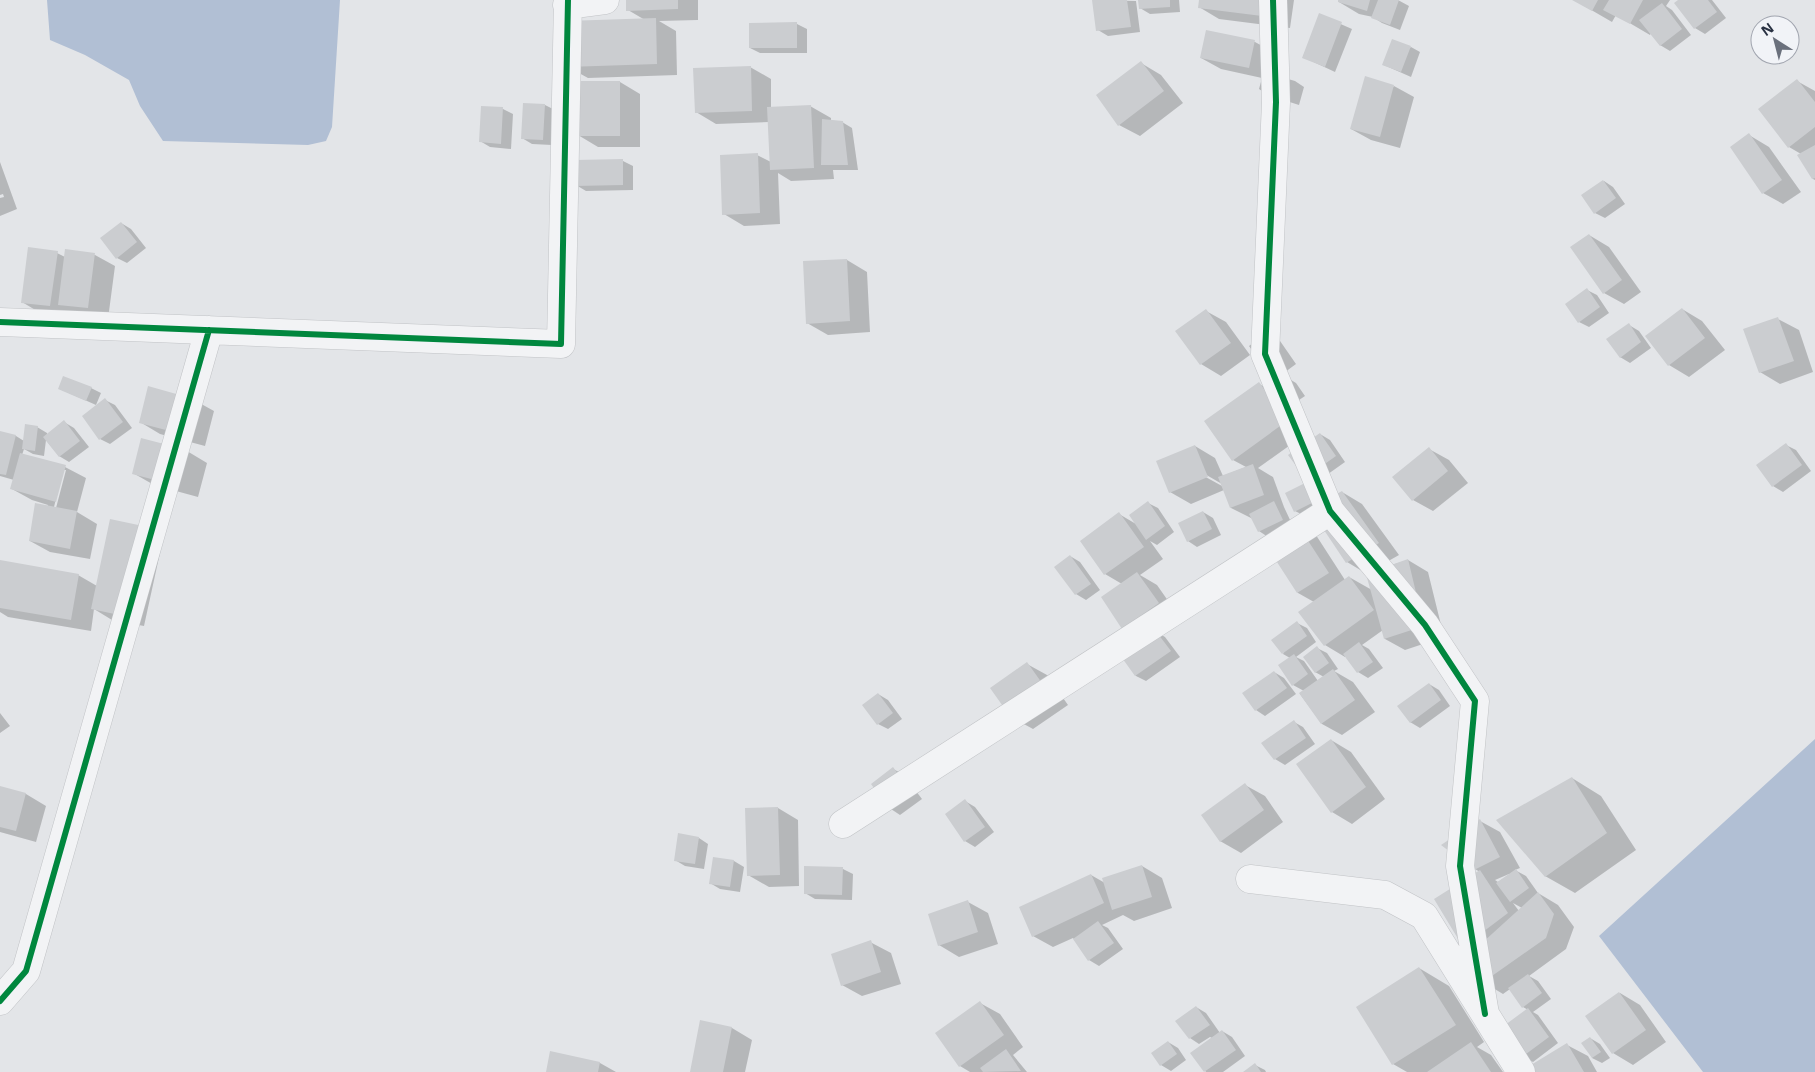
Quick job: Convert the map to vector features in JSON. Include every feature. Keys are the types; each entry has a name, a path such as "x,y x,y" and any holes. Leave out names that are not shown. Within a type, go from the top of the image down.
{"street":[{"path":"0,322 561,344 568,2 605,0"},
{"path":"1273,0 1276,102 1265,354 1330,511 1425,625 1475,700 1460,866 1485,1014"},
{"path":"0,1001 26,971 209,330"},
{"path":"843,824 1330,511"},
{"path":"1250,879 1385,895 1424,916 1521,1072"}],"water":[{"path":"47,0 340,0 332,127 326,141 308,145 163,141 140,106 129,80 85,55 50,40"},
{"path":"1815,739 1815,1072 1703,1072 1599,936"}],"building":[{"path":"626,0 678,0 678,9 626,11"},
{"path":"1092,0 1127,0 1131,27 1096,31"},
{"path":"1138,0 1170,0 1170,7 1139,9"},
{"path":"1199,0 1273,0 1270,17 1198,8"},
{"path":"1338,0 1370,0 1367,11 1338,2"},
{"path":"1378,0 1399,0 1390,25 1371,18"},
{"path":"1572,0 1598,0 1592,11"},
{"path":"1609,0 1643,0 1630,24 1603,10"},
{"path":"1678,0 1708,0 1717,12 1694,29 1674,3"},
{"path":"1662,3 1682,29 1660,46 1639,20"},
{"path":"1319,13 1342,22 1325,67 1302,58"},
{"path":"656,18 657,64 567,67 566,21"},
{"path":"797,22 797,48 749,48 749,23"},
{"path":"1206,30 1255,40 1249,68 1200,58"},
{"path":"1392,39 1411,46 1401,72 1382,65"},
{"path":"1141,61 1164,91 1118,126 1096,95"},
{"path":"751,66 752,111 695,113 693,68"},
{"path":"1365,76 1394,85 1380,137 1350,129"},
{"path":"1797,79 1815,102 1815,127 1788,148 1758,109"},
{"path":"576,81 620,81 620,136 576,136"},
{"path":"523,103 545,104 543,140 521,139"},
{"path":"811,105 814,168 770,170 767,107"},
{"path":"481,106 503,107 501,144 479,142"},
{"path":"822,119 843,121 848,165 821,165"},
{"path":"1749,133 1782,180 1762,194 1730,147"},
{"path":"1815,145 1815,178 1812,179 1797,155"},
{"path":"758,153 760,213 722,215 720,155"},
{"path":"623,159 623,185 575,186 575,160"},
{"path":"1603,180 1616,198 1594,214 1581,195"},
{"path":"121,222 137,242 116,259 100,238"},
{"path":"1589,234 1622,280 1603,294 1570,247"},
{"path":"28,247 58,251 50,306 21,303"},
{"path":"65,249 95,253 88,308 58,305"},
{"path":"847,259 850,321 806,324 803,261"},
{"path":"1587,288 1600,307 1578,323 1565,304"},
{"path":"1682,308 1705,338 1668,366 1645,336"},
{"path":"1206,309 1231,343 1200,365 1175,331"},
{"path":"1778,317 1794,361 1759,373 1743,329"},
{"path":"1629,323 1641,342 1620,358 1606,339"},
{"path":"63,376 92,387 86,401 58,389"},
{"path":"1259,382 1287,421 1232,461 1204,421"},
{"path":"148,386 194,399 185,435 139,423"},
{"path":"105,398 123,422 99,440 82,416"},
{"path":"64,420 80,441 59,457 43,437"},
{"path":"25,424 38,426 35,451 22,449"},
{"path":"0,431 16,435 6,475 0,474"},
{"path":"1320,433 1336,456 1305,478 1288,455"},
{"path":"141,438 187,450 178,486 132,474"},
{"path":"1786,443 1802,465 1772,487 1756,465"},
{"path":"1195,445 1208,477 1169,493 1156,461"},
{"path":"1429,447 1448,471 1412,501 1392,477"},
{"path":"20,453 66,465 56,502 10,489"},
{"path":"1253,464 1264,495 1230,508 1218,477"},
{"path":"1311,480 1320,499 1294,512 1285,493"},
{"path":"1342,491 1379,543 1346,563 1310,509"},
{"path":"1148,501 1165,526 1146,540 1129,515"},
{"path":"1274,501 1283,520 1258,532 1249,514"},
{"path":"35,503 77,511 70,549 29,541"},
{"path":"1203,511 1212,529 1187,542 1178,523"},
{"path":"1119,512 1144,547 1104,575 1080,541"},
{"path":"110,519 143,526 124,616 91,609"},
{"path":"1294,519 1329,573 1297,593 1262,539"},
{"path":"1070,555 1091,584 1075,595 1054,567"},
{"path":"1408,559 1424,626 1384,639 1366,574"},
{"path":"0,560 79,574 71,620 0,608"},
{"path":"1137,572 1159,603 1122,629 1101,597"},
{"path":"1349,576 1374,610 1324,646 1298,612"},
{"path":"1297,621 1307,636 1282,654 1271,640"},
{"path":"1155,630 1171,651 1135,676 1120,655"},
{"path":"1359,642 1373,662 1357,673 1343,654"},
{"path":"1317,646 1329,663 1315,673 1303,657"},
{"path":"1294,654 1308,674 1292,686 1278,665"},
{"path":"1027,662 1049,693 1012,719 990,688"},
{"path":"1333,669 1355,700 1321,724 1299,693"},
{"path":"1274,671 1287,688 1255,711 1242,693"},
{"path":"1429,683 1441,700 1410,723 1397,706"},
{"path":"878,693 893,713 877,725 862,705"},
{"path":"1294,720 1306,738 1274,760 1261,743"},
{"path":"1331,739 1366,787 1331,813 1296,764"},
{"path":"893,767 912,793 890,810 871,784"},
{"path":"1572,777 1607,833 1545,877 1496,820"},
{"path":"1245,783 1264,810 1220,842 1201,815"},
{"path":"0,786 26,793 16,831 0,827"},
{"path":"965,799 985,827 964,842 945,814"},
{"path":"778,807 780,875 747,876 745,808"},
{"path":"1480,819 1500,857 1474,870 1441,845"},
{"path":"678,833 699,837 695,864 674,861"},
{"path":"713,857 734,860 730,887 709,884"},
{"path":"1142,865 1152,897 1112,910 1102,878"},
{"path":"804,866 843,867 842,895 804,894"},
{"path":"1516,869 1529,888 1510,902 1496,883"},
{"path":"1480,870 1508,913 1463,947 1434,899"},
{"path":"1091,874 1104,903 1032,937 1019,907"},
{"path":"1538,892 1554,914 1546,938 1482,983 1460,963"},
{"path":"968,900 978,932 938,946 928,914"},
{"path":"1098,921 1114,943 1088,961 1073,939"},
{"path":"871,940 881,972 841,986 831,954"},
{"path":"1419,967 1456,1025 1392,1065 1356,1007"},
{"path":"1528,974 1542,993 1522,1008 1508,988"},
{"path":"1619,992 1646,1030 1612,1054 1585,1016"},
{"path":"980,1001 1004,1035 959,1067 935,1033"},
{"path":"1196,1006 1210,1025 1189,1039 1175,1021"},
{"path":"1528,1008 1549,1037 1522,1057 1501,1028"},
{"path":"700,1020 732,1027 723,1072 690,1072"},
{"path":"1222,1030 1236,1050 1204,1072 1190,1053"},
{"path":"1590,1037 1601,1052 1592,1058 1581,1043"},
{"path":"1168,1041 1177,1054 1160,1066 1151,1053"},
{"path":"1471,1042 1491,1072 1427,1072"},
{"path":"1567,1043 1584,1072 1528,1072 1526,1068"},
{"path":"1006,1049 1021,1071 983,1072 980,1068"},
{"path":"550,1051 600,1062 598,1072 546,1072"},
{"path":"1255,1063 1261,1072 1243,1072"}],"cycle path":[{"path":"0,322 561,344 568,0"},
{"path":"1273,0 1276,102 1265,354 1330,511 1425,625 1475,701 1460,866 1485,1014"},
{"path":"0,1001 26,971 209,330"}]}
